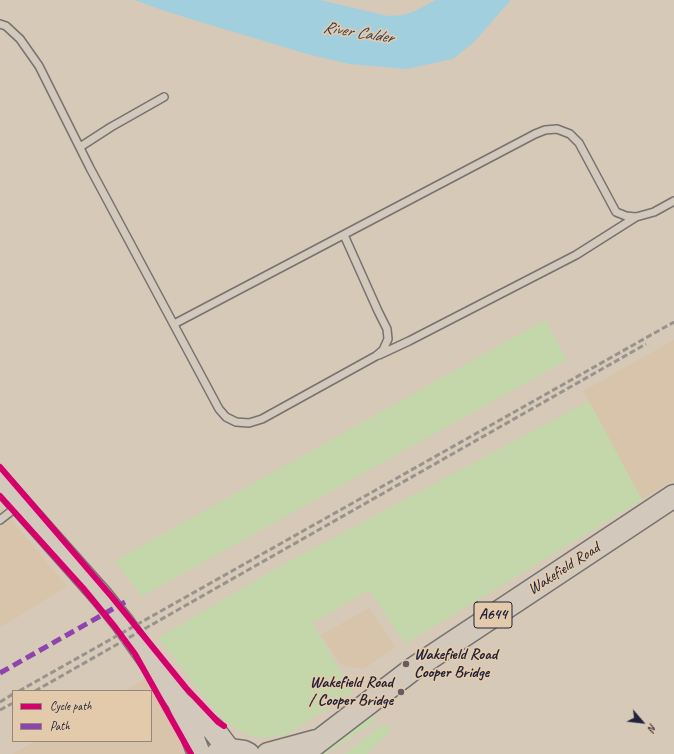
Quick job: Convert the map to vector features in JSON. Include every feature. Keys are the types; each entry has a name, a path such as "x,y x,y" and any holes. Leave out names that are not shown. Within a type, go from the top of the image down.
{"main road":[{"path":"0,482 122,622 179,702 199,754"},
{"name":"Wakefield Road","path":"268,754 310,748 413,669 674,496"},
{"path":"179,702 213,729 231,753"}],"lane":[{"path":"0,24 6,26 20,40 39,66 80,147 219,409 226,417 236,422 250,423 262,419 376,356 408,342 576,255 636,218 654,212 674,201"},
{"path":"80,147 111,127 164,97"},
{"path":"174,324 545,130 557,129 570,134 579,143 616,212 636,218"},
{"path":"344,235 387,329 388,339 383,350 376,356"},
{"path":"0,520 19,505"}],"shaded area":[{"path":"674,340 674,480 642,500 583,391"},
{"path":"1,508 67,586 0,628 0,509"},
{"path":"369,608 395,647 364,669 341,665 321,635"},
{"path":"147,678 188,754 12,754 33,742 152,742 152,690 126,690"}],"green space":[{"path":"545,320 567,360 142,596 115,561"},
{"path":"589,401 642,500 405,644 369,590 312,623 353,692 286,735 264,738 252,736 242,732 223,720 158,638 279,567"},
{"path":"371,712 375,721 326,754 312,754"},
{"path":"382,725 392,729 367,754 344,754"}],"water":[{"name":"River Calder","path":"135,0 320,0 388,16 403,15 413,12 436,0 511,0 474,42 453,59 406,69 349,64 307,54 162,10"}],"railway":[{"path":"21,690 674,322"},
{"path":"37,690 646,344"},
{"path":"0,702 12,695"},
{"path":"0,710 12,704"}],"marked path":[{"path":"0,673 125,602"}],"cycle path":[{"path":"0,467 112,597 186,688 218,722 224,726"},
{"path":"0,496 83,588 135,654 191,754"}],"place":[{"name":"Wakefield Road Cooper Bridge","path":"406,664"},
{"name":"Wakefield Road / Cooper Bridge","path":"401,692"}]}
